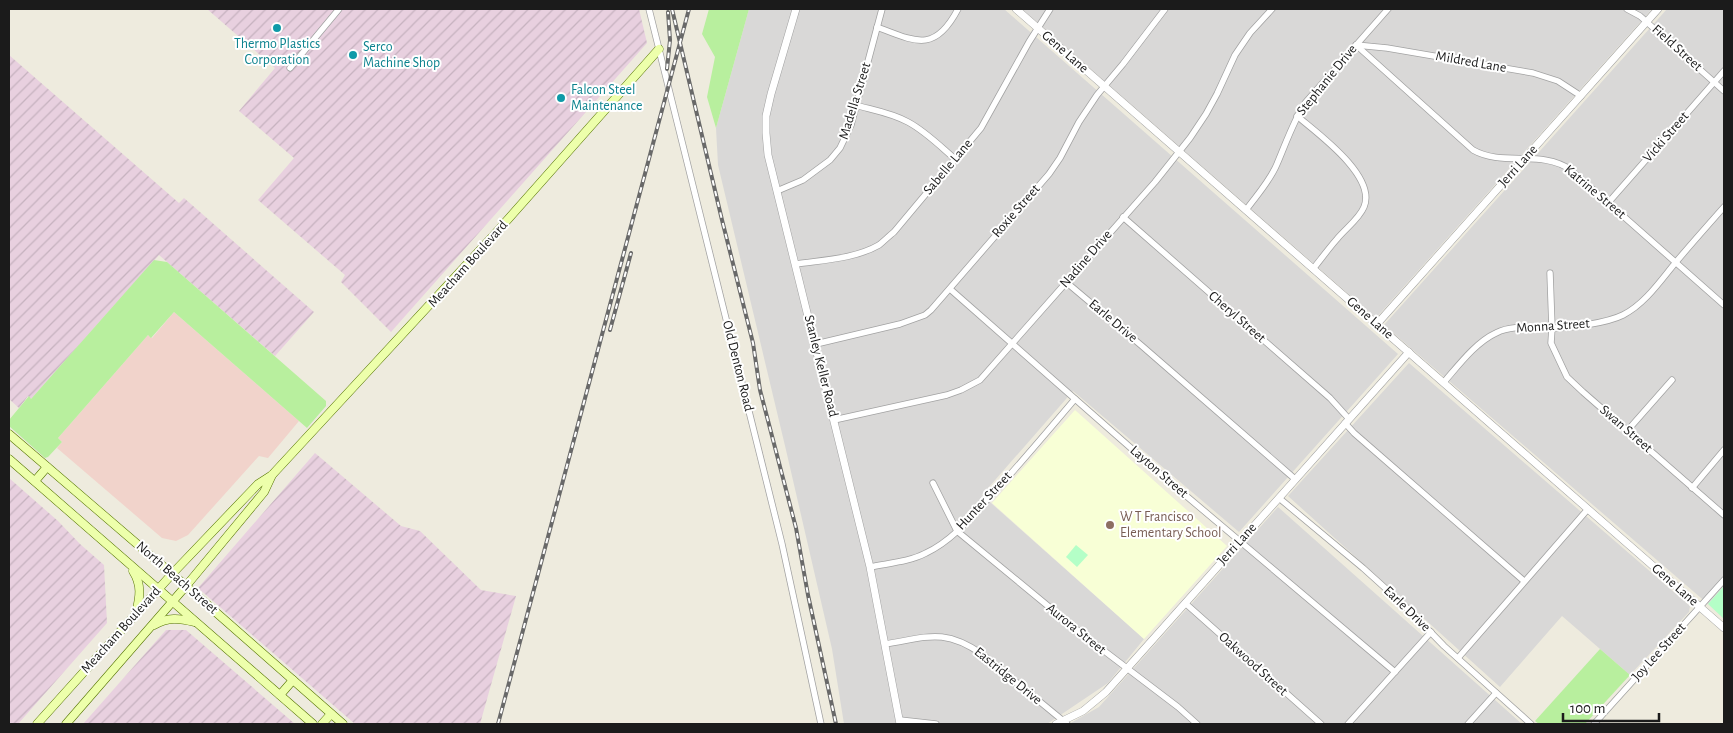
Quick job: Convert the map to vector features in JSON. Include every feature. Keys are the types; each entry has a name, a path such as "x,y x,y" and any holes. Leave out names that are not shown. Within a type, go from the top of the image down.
{"main road":[{"name":"Meacham Boulevard","path":"37,724 172,574 258,484 272,475 494,235 659,49"},
{"name":"North Beach Street","path":"9,434 344,724"},
{"name":"North Beach Street","path":"9,459 313,724"},
{"path":"35,482 47,467"},
{"name":"Meacham Boulevard","path":"66,724 186,586 264,492 272,475"},
{"path":"127,563 139,584 140,593 136,614"},
{"path":"150,627 163,620 172,618 196,622"},
{"path":"280,695 293,680"},
{"path":"322,724 331,714"}],"street":[{"path":"290,68 339,9"},
{"name":"Old Denton Road","path":"649,9 780,536 821,724"},
{"name":"Stanley Keller Road","path":"796,9 766,116 768,155 870,567 900,722"},
{"name":"Madella Street","path":"777,191 803,180 830,160 846,136 882,9"},
{"path":"877,27 910,40 919,41 945,30 958,9"},
{"name":"Gene Lane","path":"1016,9 1724,628"},
{"name":"Sabelle Lane","path":"796,264 859,253 879,245 894,232 988,118 1050,9"},
{"name":"Roxie Street","path":"816,344 900,324 925,315 950,289 1049,174 1079,122 1104,86 1124,64 1165,9"},
{"name":"Nadine Drive","path":"834,420 947,395 980,380 1179,151 1206,114 1235,55 1250,33 1272,9"},
{"name":"Stephanie Drive","path":"1246,210 1264,187 1277,165 1284,144 1305,103 1388,9"},
{"name":"Field Street","path":"1627,9 1647,22 1724,91"},
{"name":"Jerri Lane","path":"1377,324 1658,9"},
{"name":"Mildred Lane","path":"1356,45 1387,48 1533,73 1558,80 1581,96"},
{"name":"Katrine Street","path":"1356,45 1473,150 1493,158 1526,157 1551,160 1564,165 1724,305"},
{"name":"Vicki Street","path":"1608,203 1724,71"},
{"path":"855,105 908,122 955,159"},
{"path":"1297,116 1348,162 1360,178 1366,193 1364,207 1359,215 1337,238 1314,269"},
{"name":"Monna Street","path":"1444,382 1466,357 1496,332 1523,327 1552,328 1597,323 1623,316 1642,302 1724,207"},
{"name":"Cheryl Street","path":"1123,217 1330,398 1354,433 1524,582"},
{"name":"Swan Street","path":"1550,273 1551,343 1567,376 1724,515"},
{"name":"Earle Drive","path":"1066,282 1295,479"},
{"name":"Layton Street","path":"950,289 1165,478 1395,672"},
{"name":"Jerri Lane","path":"1062,723 1083,711 1106,692 1409,352"},
{"path":"1627,430 1672,380"},
{"name":"Hunter Street","path":"870,567 911,559 945,542 998,488 1075,400"},
{"path":"1692,488 1724,450"},
{"path":"933,483 957,530"},
{"name":"Earle Drive","path":"1279,498 1363,568 1458,658 1532,724"},
{"path":"1458,658 1588,509"},
{"name":"Aurora Street","path":"957,530 1082,634 1198,724"},
{"name":"Joy Lee Street","path":"1594,724 1724,580"},
{"name":"Oakwood Street","path":"1185,603 1321,724"},
{"path":"1348,724 1431,632"},
{"name":"Eastridge Drive","path":"886,644 942,636 968,644 1062,723"},
{"path":"1468,724 1496,693"},
{"path":"900,722 936,724"}],"shaded area":[{"path":"207,9 639,9 647,43 391,332 341,282 345,275 258,200 294,158 239,111 275,68"},
{"path":"749,9 1004,9 1398,354 1239,532 1073,391 982,495 1144,639 1108,683 1047,724 844,724 832,649 718,165 716,128"},
{"path":"1022,9 1652,9 1376,318"},
{"path":"1667,9 1724,9 1724,586 1708,604 1384,325"},
{"path":"9,55 179,203 184,198 314,312 275,356 159,255 31,399 28,396 19,408 9,399"},
{"path":"174,312 299,421 268,458 259,456 188,535 176,541 162,538 57,448 62,442 58,438 148,335 152,338"},
{"path":"1409,363 1690,606 1689,612 1630,675 1562,616 1500,687 1288,496"},
{"name":"W T Francisco Elementary School","path":"1075,410 1227,546 1144,639 992,503"},
{"path":"315,453 401,526 420,531 481,590 516,596 480,724 355,724 198,588"},
{"path":"9,478 104,565 107,623 18,724 9,724"},
{"path":"1278,507 1522,724 1069,724 1099,707"},
{"path":"166,630 186,630 295,724 83,724"}],"green space":[{"path":"709,9 749,9 716,128 707,97 715,57 702,34"},
{"path":"154,260 167,262 326,401 326,406 307,428 174,312 151,338 148,335 58,438 62,442 48,457 45,458 9,426 9,420 29,396 31,399"},
{"path":"1076,545 1088,555 1077,567 1066,557"},
{"path":"1724,586 1724,619 1708,604"},
{"path":"1600,649 1630,675 1585,724 1539,724 1535,721"}],"railway":[{"path":"672,9 753,343 760,390 796,528 808,595 836,724"},
{"path":"498,724 689,9"},
{"path":"667,69 670,40 668,12"},
{"path":"610,330 631,253"}],"place":[{"name":"Thermo Plastics Corporation","path":"277,28"},
{"name":"Serco Machine Shop","path":"353,55"},
{"name":"Falcon Steel Maintenance","path":"561,98"},
{"name":"W T Francisco Elementary School","path":"1110,525"}]}
